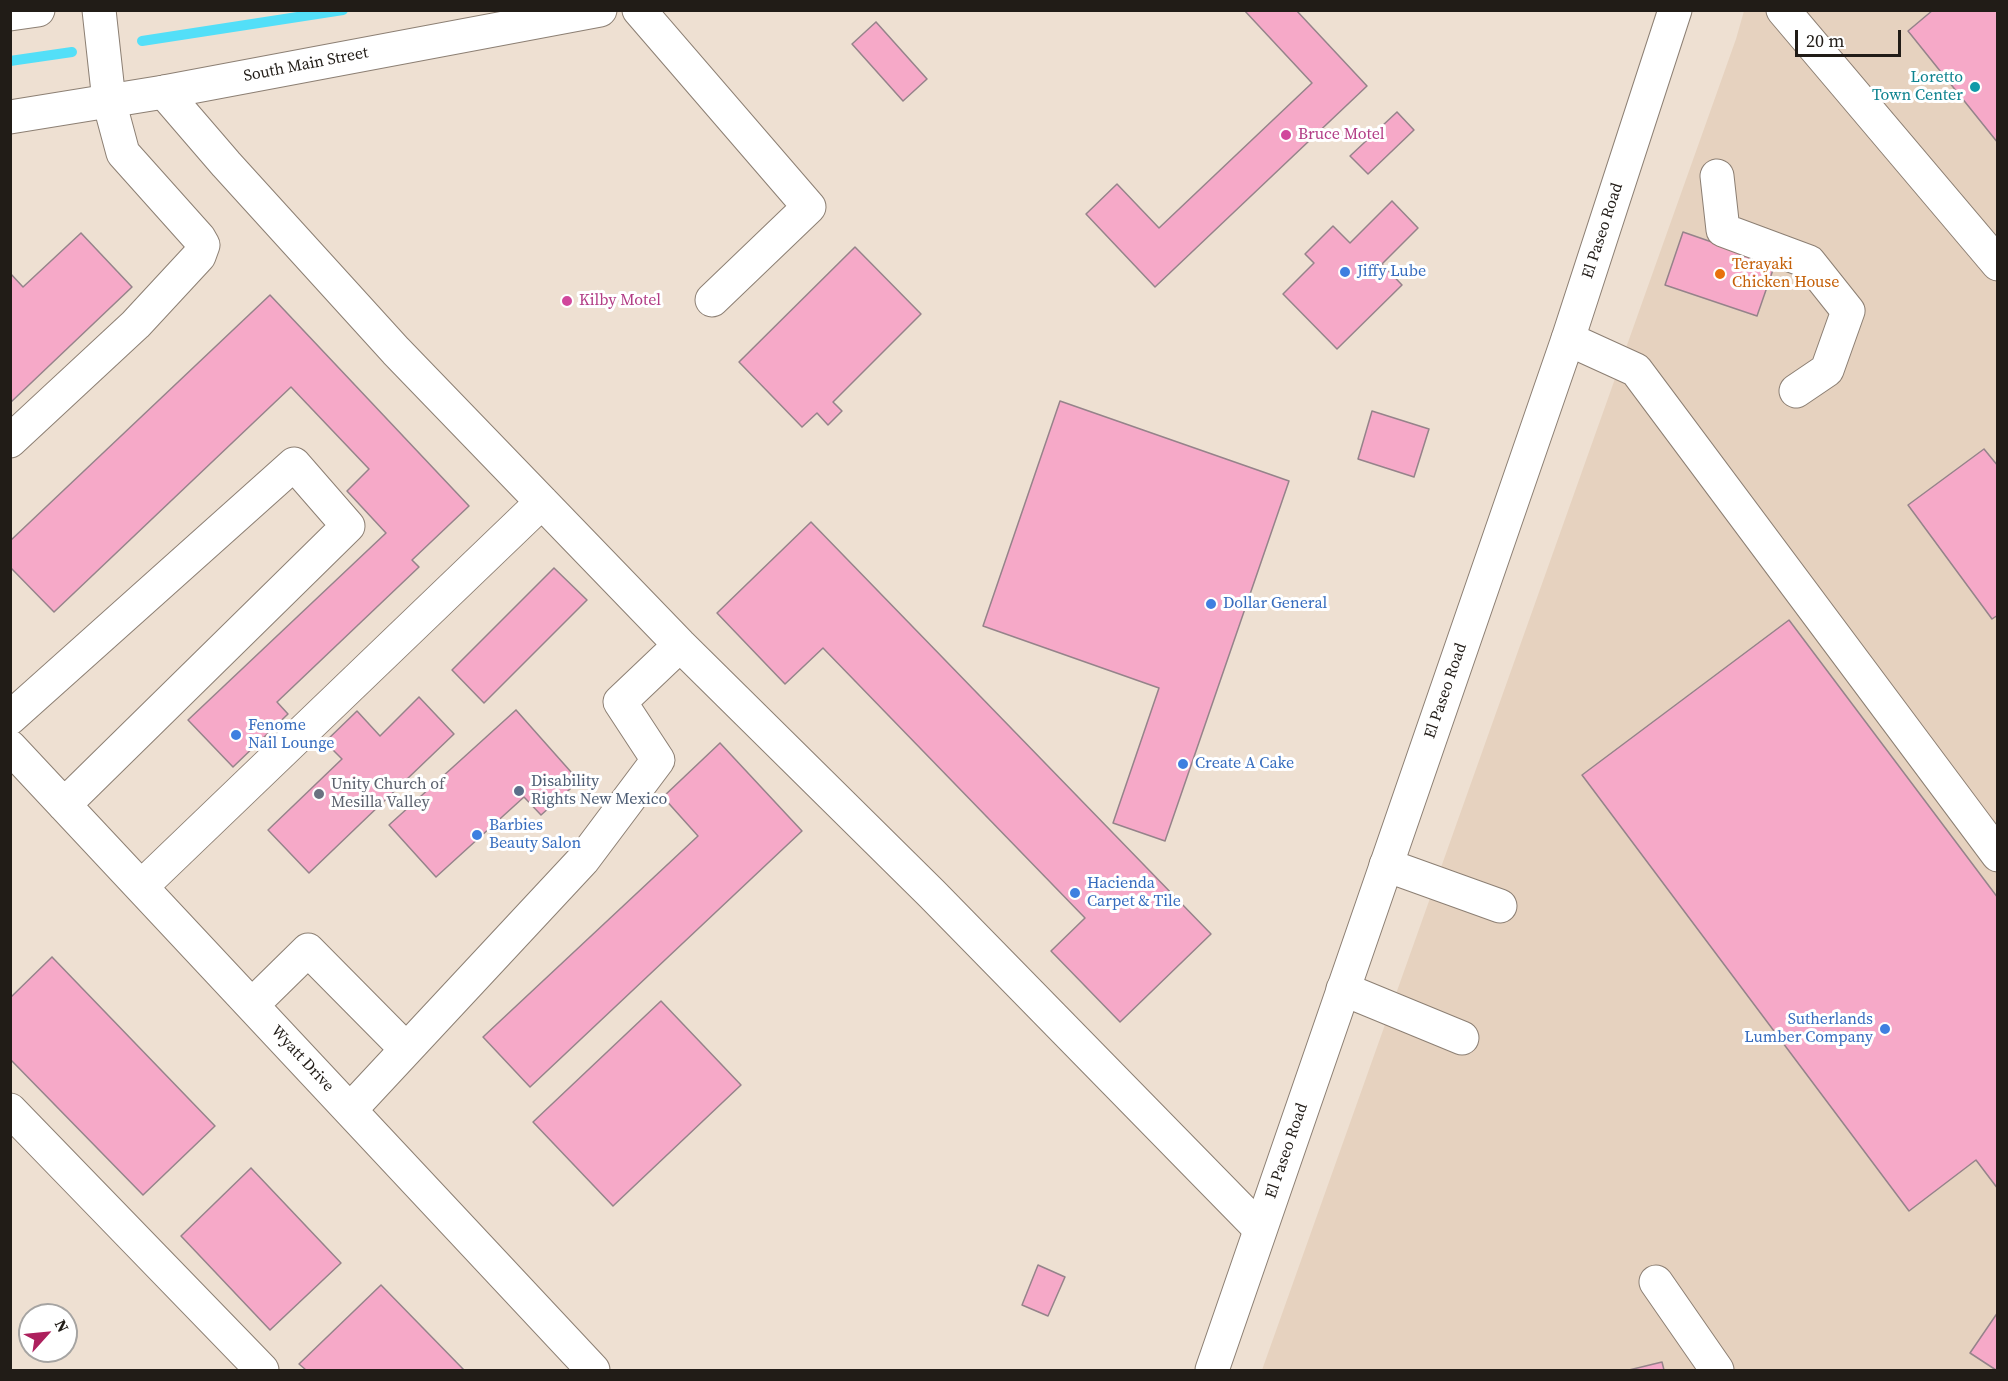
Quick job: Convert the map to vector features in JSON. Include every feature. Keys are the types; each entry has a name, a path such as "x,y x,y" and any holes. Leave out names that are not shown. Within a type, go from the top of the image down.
{"main road":[{"path":"10,14 38,10"},
{"path":"10,441 136,324 199,256 203,245 123,153 109,101 99,10"},
{"name":"South Main Street","path":"10,117 165,92 600,10"},
{"path":"639,10 809,207 712,300"},
{"name":"El Paseo Road","path":"1212,1371 1568,339 1675,10"},
{"path":"1782,10 1998,264"},
{"path":"165,92 226,165 388,343 681,645 932,894 1260,1229"},
{"path":"1717,176 1723,231 1809,262 1848,311 1827,370 1796,391"},
{"path":"1568,339 1636,370 1998,855"},
{"path":"10,717 294,464 348,526 64,805"},
{"path":"141,886 542,502"},
{"path":"350,1110 583,860 658,759 620,702 681,645"},
{"name":"Wyatt Drive","path":"10,747 593,1371"},
{"path":"1386,865 1500,906"},
{"path":"252,1005 308,950 406,1049"},
{"path":"1343,989 1462,1038"},
{"path":"10,1110 262,1371"},
{"path":"1656,1282 1717,1371"}],"shaded area":[{"path":"1744,11 1997,11 1997,1370 1262,1370 1736,39"}],"building":[{"name":"Bruce Motel","path":"1244,10 1296,10 1367,86 1155,287 1086,214 1117,184 1159,228 1312,83"},
{"name":"Loretto Town Center","path":"1933,10 1998,10 1998,143 1908,31"},
{"path":"876,22 927,79 903,101 852,44"},
{"path":"1397,112 1414,130 1368,174 1350,156"},
{"path":"1392,201 1418,228 1382,264 1402,285 1337,349 1283,294 1314,263 1305,254 1333,226 1350,243"},
{"name":"Terayaki Chicken House","path":"1683,232 1775,264 1757,316 1665,285"},
{"path":"81,233 132,287 10,403 10,273 23,287"},
{"path":"855,247 921,314 833,402 842,411 828,425 817,413 802,427 739,362"},
{"path":"270,295 469,506 412,560 419,567 277,702 288,714 233,767 188,720 386,533 347,491 369,469 291,387 54,612 10,567 10,541"},
{"path":"1060,401 1289,481 1165,841 1113,823 1159,688 983,626"},
{"path":"1372,411 1429,429 1414,477 1358,459"},
{"path":"1984,449 1998,466 1998,615 1992,619 1908,505"},
{"path":"811,522 1211,934 1120,1022 1051,951 1085,918 823,648 785,684 717,613"},
{"path":"554,568 587,600 484,703 452,670"},
{"name":"Sutherlands Lumber Company","path":"1789,620 1998,898 1998,1189 1976,1160 1909,1211 1582,775"},
{"path":"419,697 454,734 309,873 268,830 342,759 325,742 357,711 380,736"},
{"path":"516,710 579,781 541,815 524,797 436,877 389,825"},
{"path":"720,743 802,831 530,1087 483,1037 698,836 663,797"},
{"path":"52,957 215,1126 143,1195 10,1059 10,998"},
{"path":"661,1001 741,1085 613,1206 533,1122"},
{"path":"251,1168 341,1263 270,1330 181,1236"},
{"path":"1038,1265 1065,1277 1048,1316 1022,1305"},
{"path":"381,1285 464,1370 306,1370 299,1364"},
{"path":"1998,1312 1998,1370 1996,1370 1970,1353"},
{"path":"1662,1362 1664,1370 1629,1370"}],"waterway":[{"path":"142,41 343,10"},
{"path":"10,61 72,52"}],"place":[{"name":"Loretto Town Center","path":"1975,87"},
{"name":"Bruce Motel","path":"1286,135"},
{"name":"Jiffy Lube","path":"1345,272"},
{"name":"Terayaki Chicken House","path":"1720,274"},
{"name":"Kilby Motel","path":"567,301"},
{"name":"Dollar General","path":"1211,604"},
{"name":"Fenome Nail Lounge","path":"236,735"},
{"name":"Create A Cake","path":"1183,764"},
{"name":"Disability Rights New Mexico","path":"519,791"},
{"name":"Unity Church of Mesilla Valley","path":"319,794"},
{"name":"Barbies Beauty Salon","path":"477,835"},
{"name":"Hacienda Carpet & Tile","path":"1075,893"},
{"name":"Sutherlands Lumber Company","path":"1885,1029"}]}
